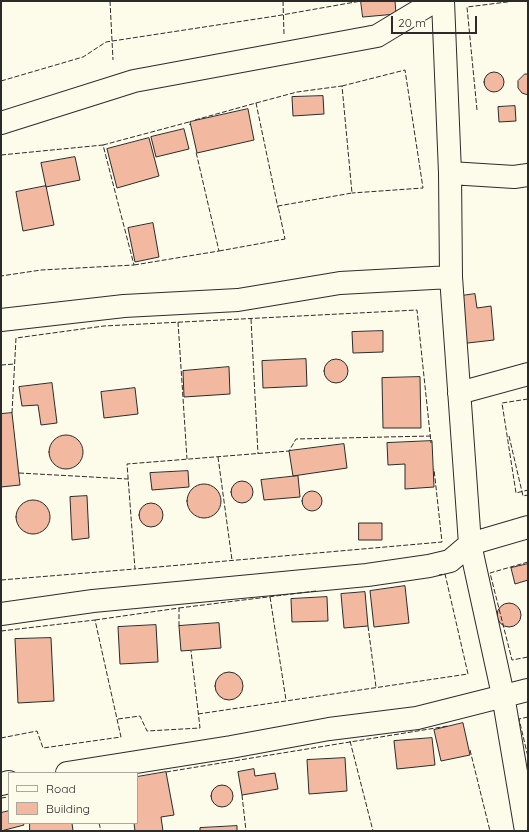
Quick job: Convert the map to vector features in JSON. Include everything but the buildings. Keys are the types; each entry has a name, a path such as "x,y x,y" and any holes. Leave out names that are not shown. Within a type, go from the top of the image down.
{"street":[{"path":"1,123 134,81 377,36 435,1"},
{"path":"443,1 450,173 451,277 470,544 503,695 526,831"},
{"path":"450,173 514,177 528,174"},
{"path":"1,320 124,306 238,300 340,283 451,277"},
{"path":"459,393 528,374"},
{"path":"1,614 94,601 367,575 429,566 450,561 470,544 528,527"},
{"path":"74,772 231,747 329,729 417,718 503,695 528,690"}],"fence":[{"path":"110,1 113,60"},
{"path":"283,1 284,34"},
{"path":"1,81 83,57 106,42 276,16 361,1"},
{"path":"477,110 467,7 515,1"},
{"path":"342,86 405,70 423,188 352,193"},
{"path":"256,103 297,92 342,86 352,193 278,206 285,239"},
{"path":"195,120 256,103 278,208"},
{"path":"103,145 189,122 190,125"},
{"path":"1,155 103,145 134,265 41,270 1,276"},
{"path":"134,265 219,251 196,152"},
{"path":"219,251 285,239"},
{"path":"12,413 16,338 104,326 417,310 431,443"},
{"path":"251,319 258,454"},
{"path":"178,322 187,459"},
{"path":"1,365 15,364"},
{"path":"528,399 502,403 516,493 528,490"},
{"path":"431,436 296,439 289,451 127,464 135,569 442,542 434,469"},
{"path":"509,436 523,496 528,495"},
{"path":"218,457 232,560"},
{"path":"19,473 128,479"},
{"path":"528,562 490,573 512,660 528,657"},
{"path":"1,580 135,569"},
{"path":"198,714 468,674 445,574 439,575"},
{"path":"179,608 316,591"},
{"path":"270,597 286,700"},
{"path":"95,620 179,608 179,626"},
{"path":"1,631 95,620 121,737 43,748 37,731 1,738"},
{"path":"368,626 376,687"},
{"path":"118,719 140,716 147,731 200,728 191,651"},
{"path":"528,717 519,719 528,757"},
{"path":"166,772 448,726"},
{"path":"350,741 373,831"},
{"path":"470,750 490,831"},
{"path":"242,795 246,831"},
{"path":"1,798 8,797"},
{"path":"99,824 101,831"}]}
